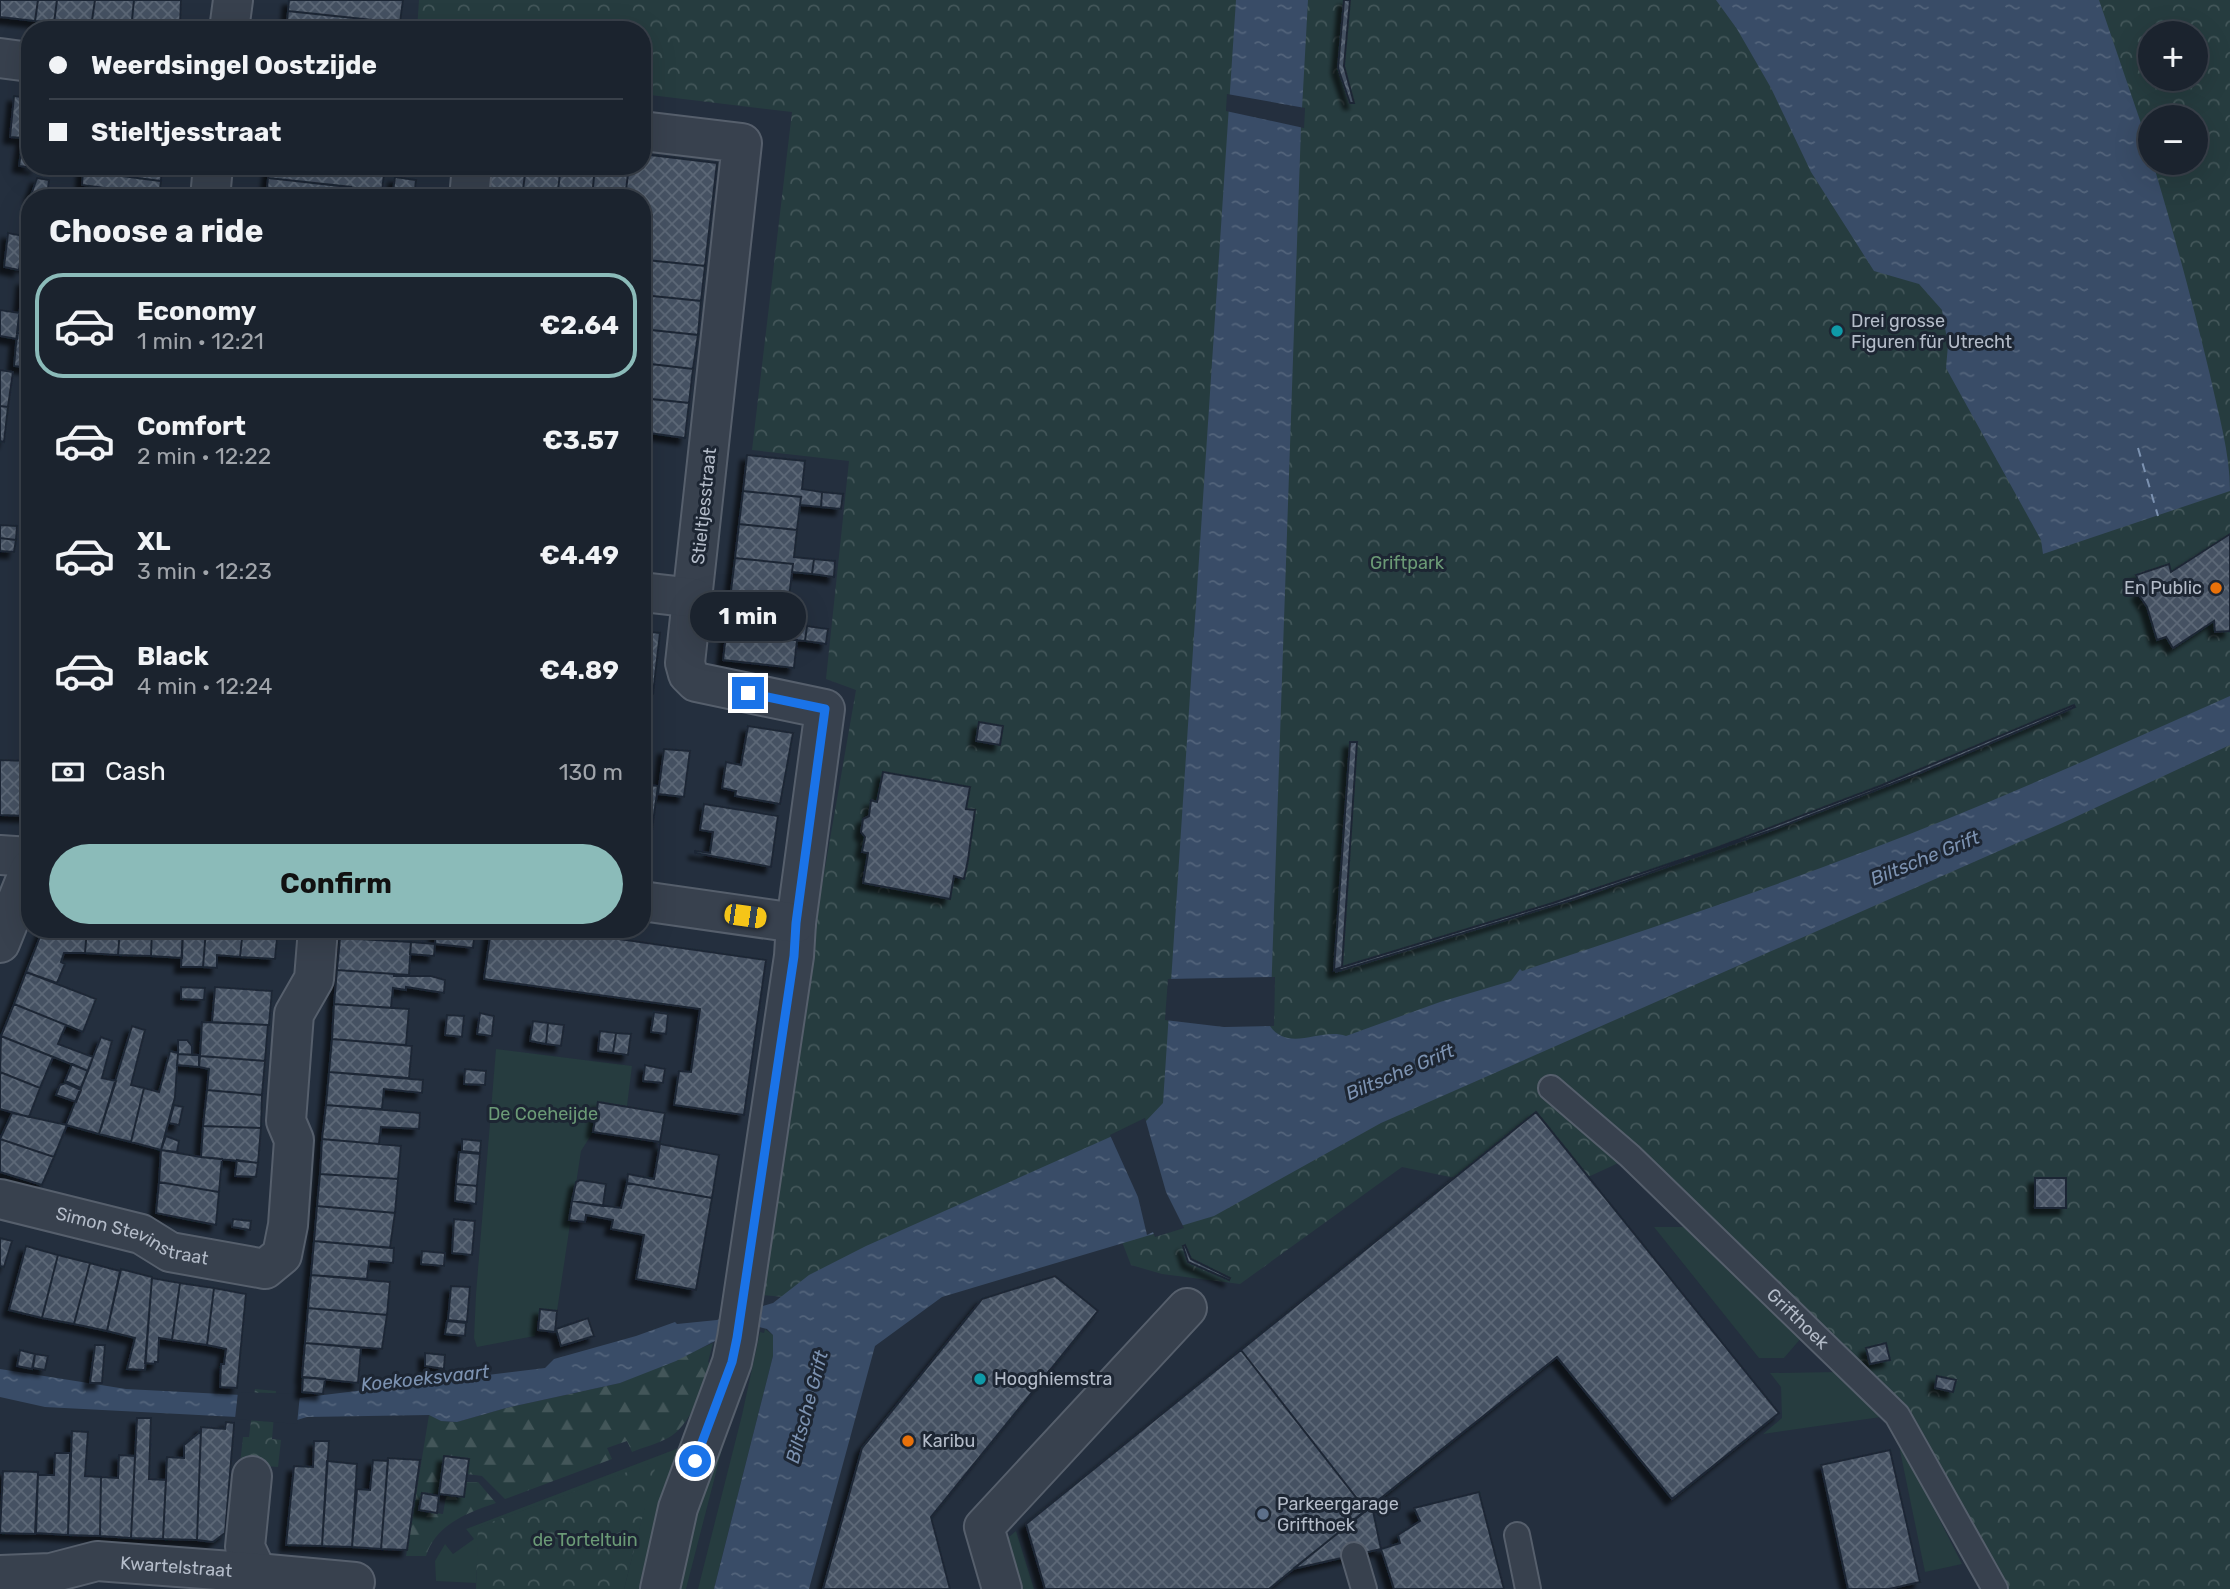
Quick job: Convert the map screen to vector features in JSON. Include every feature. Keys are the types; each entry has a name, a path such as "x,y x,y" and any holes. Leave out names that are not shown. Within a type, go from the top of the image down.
{"street":[{"path":"230,21 233,0"},
{"path":"0,58 21,60"},
{"name":"Stieltjesstraat","path":"651,132 742,143 685,663 688,674 696,682 825,709 796,923 794,956 732,1362 678,1508 660,1589"},
{"path":"651,593 694,598"},
{"path":"0,855 21,856"},
{"path":"0,943 21,891"},
{"path":"651,902 796,923"},
{"name":"Simon Stevinstraat","path":"0,1199 141,1234 170,1252 265,1269 282,1255 288,1225 294,1140 286,1121 294,1014 314,979 317,938"},
{"path":"1002,1589 984,1527 1187,1308"},
{"path":"252,1476 245,1548 256,1581"},
{"name":"Kwartelstraat","path":"0,1575 51,1573 97,1561 256,1581 355,1582"}],"lane":[{"name":"Grifthoek","path":"1551,1088 1630,1156 1897,1415 1995,1589"},
{"path":"1517,1535 1528,1589"},
{"path":"1354,1555 1364,1589"}],"green space":[{"name":"Griftpark","path":"419,0 2230,0 2230,1589 2008,1589 1907,1410 1642,1152 1588,1177 1455,1178 1402,1167 1240,1284 1162,1274 1131,1265 1107,1203 840,1302 762,1295 806,977 856,690 826,679 849,461 752,450 792,112 651,95 651,21 418,21"},
{"name":"De Coeheijde","path":"496,1049 632,1066 627,1106 598,1102 593,1132 581,1151 557,1311 540,1309 535,1336 477,1347 474,1338 476,1294"},
{"path":"1654,1227 1691,1227 1802,1337 1784,1358 1759,1358"},
{"path":"765,1329 773,1335 773,1356 714,1589 698,1589 760,1332 764,1333"},
{"path":"713,1343 708,1373 695,1406 676,1433 659,1442 632,1452 627,1441 607,1448 612,1459 505,1499 482,1476 467,1474 469,1458 444,1455 439,1494 422,1492 419,1511 443,1514 446,1496 464,1497 466,1482 478,1482 496,1503 454,1521 437,1536 426,1556 406,1556 429,1415 441,1421 457,1422 506,1408 620,1383"},
{"path":"1837,1372 1881,1412 1881,1417 1763,1434 1782,1418 1781,1387 1770,1373"},
{"path":"738,1387 686,1589 670,1589"},
{"path":"255,1389 276,1391 272,1439 281,1440 278,1467 240,1464 243,1437 249,1437"},
{"path":"1897,1436 1962,1564 1925,1572"},
{"path":"684,1446 649,1589 624,1589 656,1462 479,1527 476,1583 436,1581 435,1561 445,1544 453,1554 474,1539 466,1529"},
{"name":"de Torteltuin","path":"657,1461 624,1589 476,1589 478,1527"},
{"path":"1016,1531 1034,1589 1017,1589 1003,1542"}],"water":[{"name":"Biltsche Grift","path":"1236,0 1308,0 1301,127 1270,1026 1278,1034 1296,1039 1326,1034 1346,1036 1440,1002 1511,981 1520,969 1522,971 1694,913 1910,834 2048,777 2230,696 2230,745 2067,821 1381,1123 1214,1216 942,1297 875,1346 809,1589 714,1589 773,1356 773,1335 767,1329 759,1327 715,1341 676,1361 620,1383 506,1408 457,1422 441,1421 429,1415 307,1417 297,1420 45,1407 0,1397 0,1369 126,1389 299,1398 545,1368 554,1359 675,1322 717,1320 773,1303 809,1275 866,1246 1146,1121 1163,1103"},
{"path":"1716,0 2099,0 2138,115 2138,175 2156,175 2183,269 2223,433 2230,491 2043,554 2041,540 1946,368 1948,345 1942,310 1919,284 1874,271 1811,172 1771,88 1737,29"}],"pier":[{"path":"1227,94 1305,108 1304,128 1226,111"},
{"path":"1275,977 1274,1026 1224,1027 1165,1020 1168,979"},
{"path":"1145,1118 1166,1192 1184,1228 1155,1237 1153,1232 1147,1235 1138,1197 1110,1135"},
{"path":"238,1392 300,1394 297,1424 235,1419"}],"building":[{"path":"0,0 38,0 35,21 0,17"},
{"path":"38,0 57,0 54,21 35,21"},
{"path":"57,0 95,0 92,21 54,21"},
{"path":"95,0 134,0 132,21 92,21"},
{"path":"134,0 181,0 180,21 132,21"},
{"path":"289,0 403,0 400,21 288,11"},
{"path":"1344,0 1350,0 1344,66 1354,103 1350,103 1338,68"},
{"path":"288,11 381,21 287,21"},
{"path":"14,96 21,97 21,138 10,137"},
{"path":"651,155 717,163 705,266 651,260 651,189 626,189 628,175 651,175"},
{"path":"83,175 114,175 161,181 160,189 106,189 82,185"},
{"path":"114,175 161,175 161,181"},
{"path":"268,175 384,175 382,189 268,178"},
{"path":"490,175 525,175 523,189 488,189"},
{"path":"525,175 560,175 558,189 523,189"},
{"path":"560,175 594,175 593,189 558,189"},
{"path":"594,175 628,175 626,189 593,189"},
{"path":"395,177 416,180 415,189 393,189"},
{"path":"37,178 49,180 48,189 33,189"},
{"path":"268,178 351,187 351,189 267,189"},
{"path":"8,233 21,235 19,270 4,267"},
{"path":"651,260 705,266 701,301 651,296"},
{"path":"651,296 701,301 698,335 651,330"},
{"path":"21,299 21,333 17,333"},
{"path":"0,310 20,313 17,339 0,336"},
{"path":"651,330 698,335 693,369 651,364"},
{"path":"17,333 21,333 21,367 14,366"},
{"path":"651,364 693,369 689,403 651,399"},
{"path":"0,370 13,372 8,407 0,406"},
{"path":"651,399 689,403 685,438 651,433"},
{"path":"0,406 8,407 4,442 0,441"},
{"path":"747,455 805,461 802,489 822,492 821,507 800,505 801,497 743,491"},
{"path":"743,491 801,497 797,530 739,524"},
{"path":"822,492 843,494 841,509 821,507"},
{"path":"739,524 797,530 794,557 814,559 812,574 792,572 793,564 735,558"},
{"path":"0,525 17,526 16,540 0,538"},
{"path":"2230,534 2230,631 2215,632 2214,621 2173,648 2166,637 2157,640 2147,607 2138,594 2142,591 2136,575 2169,564 2171,572"},
{"path":"0,538 16,540 14,552 0,551"},
{"path":"735,558 793,564 789,598 731,591"},
{"path":"814,559 835,561 834,577 812,574"},
{"path":"731,591 789,598 786,624 807,626 805,641 784,639 785,632 727,626"},
{"path":"727,626 785,632 784,639 797,640 794,668 723,660"},
{"path":"807,626 828,629 826,644 805,641"},
{"path":"651,632 660,633 651,694"},
{"path":"2074,705 2075,707 1920,773 1775,829 1575,899 1335,972 1342,967 1553,903 1719,847 1880,786"},
{"path":"979,722 1003,726 1000,745 976,741"},
{"path":"748,726 793,733 780,804 735,796 736,791 722,788 726,762 741,765"},
{"path":"1350,742 1357,742 1342,967 1334,970"},
{"path":"664,749 690,751 684,797 658,794"},
{"path":"0,760 21,761 21,816 0,815"},
{"path":"883,772 970,787 966,809 975,810 968,860 964,879 954,876 950,899 863,883 868,853 862,852 865,837 861,832 863,819 869,816 871,800 877,802"},
{"path":"651,785 658,786 651,838"},
{"path":"704,804 778,816 771,867 695,853 710,853 713,832 700,830"},
{"path":"39,938 86,938 85,953 64,953 61,962 65,964 57,983 26,972"},
{"path":"86,938 119,938 118,955 85,953"},
{"path":"119,938 152,938 151,956 118,955"},
{"path":"152,938 183,938 182,958 151,956"},
{"path":"183,938 205,938 203,967 181,967"},
{"path":"205,938 242,938 240,957 217,955 217,968 203,967"},
{"path":"242,938 277,938 275,959 240,957"},
{"path":"340,938 397,938 397,941"},
{"path":"340,938 411,942 409,975 337,970"},
{"path":"435,938 474,938 473,948 435,944"},
{"path":"490,938 612,938 766,960 744,1115 674,1105 679,1071 691,1072 700,1009 484,979"},
{"path":"411,942 435,944 434,956 410,954"},
{"path":"337,970 394,976 431,976 445,980 444,993 406,987 406,990 393,988 391,1008 334,1004"},
{"path":"26,972 96,999 83,1032 14,1004"},
{"path":"181,987 205,988 204,1000 181,999"},
{"path":"215,987 272,991 269,1025 212,1022"},
{"path":"14,1004 66,1025 58,1044 93,1057 88,1071 1,1036"},
{"path":"334,1004 409,1009 406,1045 332,1039"},
{"path":"654,1012 668,1014 666,1034 651,1032"},
{"path":"480,1013 494,1016 492,1036 477,1034"},
{"path":"447,1015 464,1016 462,1037 445,1035"},
{"path":"533,1021 548,1023 546,1044 530,1041"},
{"path":"202,1022 268,1025 265,1061 200,1056"},
{"path":"548,1023 564,1025 561,1046 546,1044"},
{"path":"132,1026 145,1030 131,1085 144,1088 131,1142 99,1134"},
{"path":"600,1031 616,1033 613,1053 598,1051"},
{"path":"616,1033 631,1034 628,1055 613,1053"},
{"path":"1,1036 53,1057 40,1088 0,1072"},
{"path":"101,1037 112,1041 102,1078 116,1081 99,1134 66,1125"},
{"path":"332,1039 412,1046 409,1078 329,1072"},
{"path":"178,1040 187,1040 192,1046 192,1055 178,1054"},
{"path":"170,1051 178,1053 175,1097 161,1150 131,1142 144,1088 159,1092"},
{"path":"178,1054 199,1055 199,1067 177,1065"},
{"path":"200,1056 265,1061 262,1095 207,1090 209,1069 199,1067"},
{"path":"72,1064 88,1071 81,1088 65,1081"},
{"path":"645,1065 665,1069 663,1083 643,1081"},
{"path":"465,1069 486,1071 485,1085 464,1084"},
{"path":"0,1072 40,1088 29,1117 0,1109"},
{"path":"329,1072 423,1080 422,1093 384,1089 382,1109 326,1105"},
{"path":"66,1083 81,1090 76,1102 56,1095 60,1085"},
{"path":"207,1090 262,1095 261,1128 203,1126"},
{"path":"598,1102 665,1113 660,1142 593,1132"},
{"path":"174,1105 183,1107 179,1125 169,1123"},
{"path":"326,1105 420,1113 419,1129 381,1127 379,1144 322,1139"},
{"path":"1536,1112 1779,1413 1672,1499 1557,1357 1366,1510 1241,1350"},
{"path":"12,1113 67,1125 54,1157 0,1139"},
{"path":"203,1126 261,1128 258,1163 201,1157"},
{"path":"166,1136 179,1141 177,1152 161,1150"},
{"path":"0,1139 54,1157 42,1185 0,1172"},
{"path":"322,1139 401,1146 398,1179 320,1174"},
{"path":"462,1139 481,1141 480,1153 462,1151"},
{"path":"660,1144 719,1155 712,1198 627,1183 628,1174 654,1179"},
{"path":"161,1150 222,1159 219,1192 159,1182"},
{"path":"459,1152 480,1154 477,1186 456,1184"},
{"path":"237,1160 258,1163 256,1177 235,1176"},
{"path":"320,1174 398,1179 395,1213 317,1206"},
{"path":"2035,1178 2066,1178 2066,1208 2035,1208"},
{"path":"580,1180 606,1184 603,1206 572,1201 576,1182"},
{"path":"159,1182 219,1192 216,1225 156,1213"},
{"path":"627,1183 712,1198 696,1290 636,1279 644,1235 611,1229 613,1220 586,1215 585,1222 569,1220 572,1201 621,1208"},
{"path":"456,1184 477,1186 476,1204 455,1201"},
{"path":"317,1206 395,1213 390,1248 314,1241"},
{"path":"233,1219 251,1221 250,1230 232,1227"},
{"path":"454,1219 475,1221 472,1255 452,1253"},
{"path":"0,1238 12,1241 4,1267 0,1266"},
{"path":"314,1241 394,1248 393,1263 369,1261 367,1279 311,1275"},
{"path":"1185,1245 1191,1259 1230,1278 1229,1280 1188,1262 1183,1246"},
{"path":"26,1246 58,1255 42,1318 9,1310"},
{"path":"422,1251 445,1253 444,1266 421,1264"},
{"path":"58,1255 90,1263 74,1324 42,1318"},
{"path":"90,1263 120,1271 107,1331 74,1324"},
{"path":"121,1269 152,1277 145,1370 127,1369 135,1338 107,1331"},
{"path":"311,1275 390,1282 387,1315 308,1308"},
{"name":"Hooghiemstra","path":"1055,1276 1098,1311 931,1517 950,1589 823,1589 862,1448 982,1299"},
{"path":"152,1278 180,1283 172,1340 159,1338 158,1362 155,1364 145,1363"},
{"path":"180,1283 214,1288 207,1345 172,1340"},
{"path":"451,1286 470,1287 467,1322 448,1320"},
{"path":"214,1288 246,1294 237,1388 220,1387 221,1364 224,1364 226,1349 207,1345"},
{"path":"308,1308 387,1315 382,1349 305,1343"},
{"path":"540,1309 557,1311 555,1332 538,1330"},
{"path":"588,1318 594,1336 561,1346 556,1329"},
{"path":"447,1321 466,1323 465,1336 445,1334"},
{"path":"305,1343 361,1348 358,1383 302,1377"},
{"path":"1886,1343 1890,1360 1870,1364 1866,1348"},
{"path":"95,1345 105,1345 102,1383 90,1383"},
{"path":"20,1350 35,1354 32,1369 17,1366"},
{"path":"1241,1350 1366,1510 1269,1589 1045,1589 1026,1524"},
{"path":"425,1353 445,1355 444,1369 425,1366"},
{"path":"35,1354 48,1356 45,1370 33,1368"},
{"path":"1937,1376 1956,1380 1953,1392 1935,1388"},
{"path":"303,1377 325,1379 323,1394 302,1392"},
{"path":"137,1418 151,1418 149,1479 166,1480 163,1539 131,1538"},
{"path":"226,1422 234,1423 234,1426 225,1533 213,1542 197,1540 201,1427 225,1429"},
{"path":"72,1431 88,1432 85,1476 101,1477 100,1536 68,1535"},
{"path":"201,1431 197,1540 163,1539 167,1457 184,1458 184,1445"},
{"path":"314,1441 329,1441 322,1546 286,1545 294,1466 313,1467"},
{"path":"1890,1450 1920,1582 1889,1589 1848,1589 1821,1465"},
{"path":"55,1453 70,1453 68,1535 36,1533 38,1475 54,1475"},
{"path":"119,1455 135,1456 131,1538 100,1536 101,1477 118,1478"},
{"path":"444,1456 469,1459 464,1497 439,1494"},
{"path":"388,1458 420,1460 407,1550 381,1549"},
{"path":"373,1460 388,1461 381,1549 352,1547 357,1489 370,1490"},
{"path":"327,1461 357,1464 352,1547 322,1546"},
{"path":"3,1471 38,1472 35,1534 0,1533"},
{"path":"1479,1492 1504,1589 1394,1589 1381,1549 1400,1543 1398,1535 1420,1521 1414,1508"},
{"path":"422,1493 439,1496 437,1513 419,1510"},
{"path":"1372,1506 1381,1549 1293,1569"}],"ferry route":[{"path":"2138,448 2158,516"}],"place":[{"name":"Drei grosse Figuren für Utrecht","path":"1837,331"},
{"name":"En Public","path":"2216,588"},
{"name":"Hooghiemstra","path":"980,1379"},
{"name":"Karibu","path":"908,1441"},
{"name":"Parkeergarage Grifthoek","path":"1263,1514"}],"route":[{"path":"695,1461 732,1362 737,1338 794,956 796,923 825,709 748,693"}],"water label":[{"name":"Koekoeksvaart","path":"425,1378"}]}
